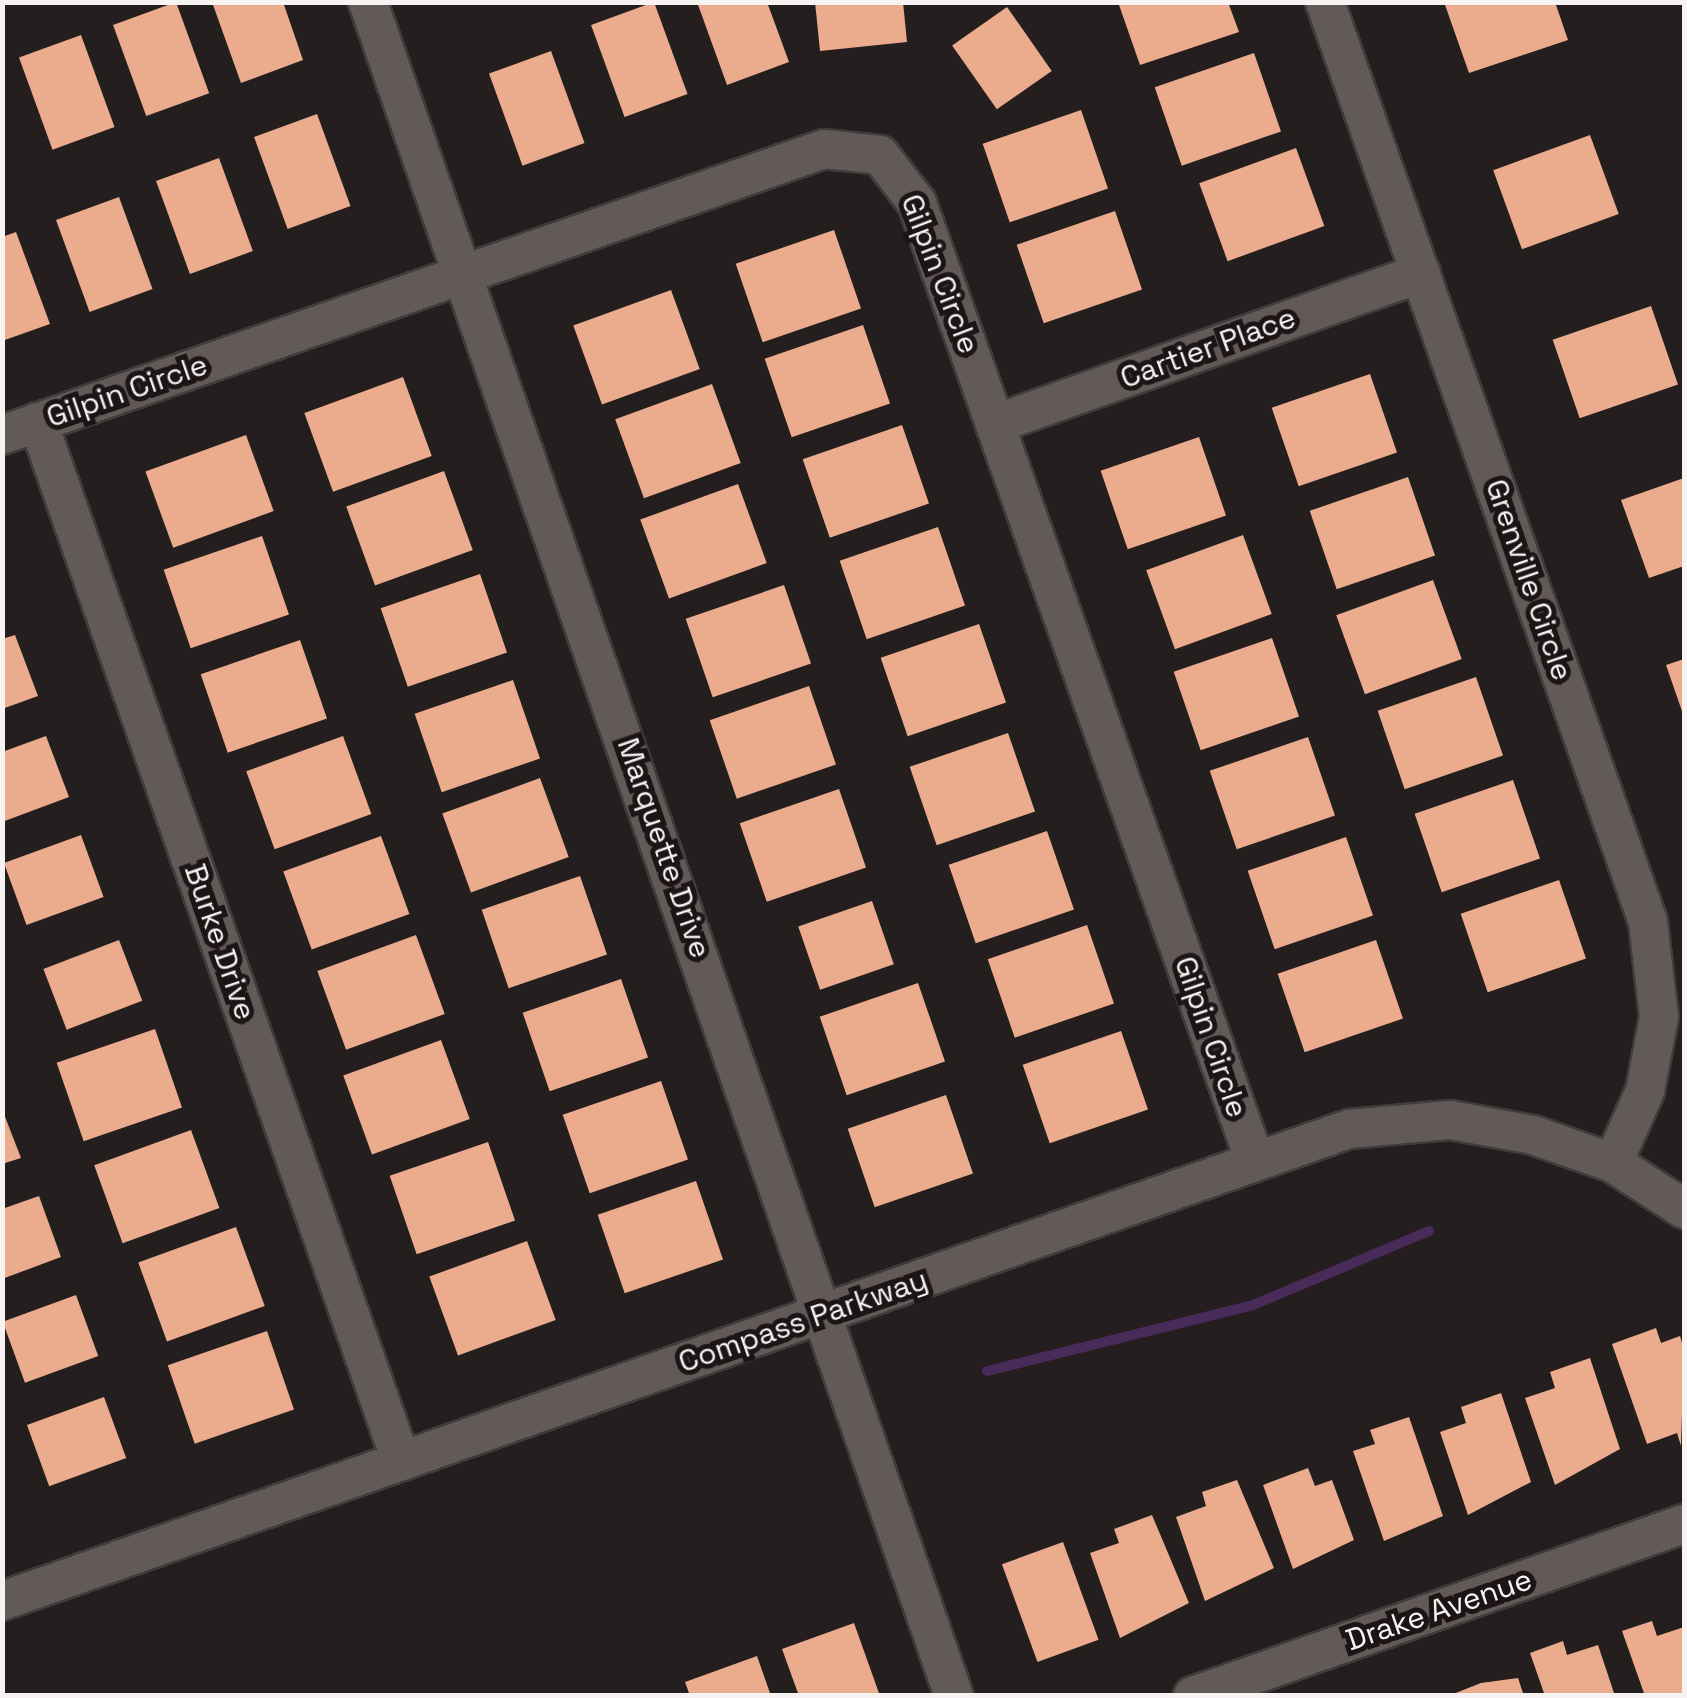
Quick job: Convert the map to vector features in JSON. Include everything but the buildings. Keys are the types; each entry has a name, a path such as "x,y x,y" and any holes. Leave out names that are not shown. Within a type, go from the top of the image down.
{"street":[{"name":"Marquette Drive","path":"368,2 827,1312 954,1696"},
{"name":"Grenville Circle","path":"1325,2 1648,922 1659,1018 1645,1091 1613,1163"},
{"name":"Gilpin Circle","path":"2,434 824,149 880,156 917,202 1256,1161"},
{"name":"Cartier Place","path":"995,424 1421,273"},
{"name":"Burke Drive","path":"38,422 401,1461"},
{"name":"Compass Parkway","path":"2,1600 1349,1129 1450,1120 1613,1163 1684,1209"},
{"name":"Drake Avenue","path":"1193,1696 1684,1524"}],"waterway":[{"path":"987,1371 1253,1305 1429,1231"}]}
